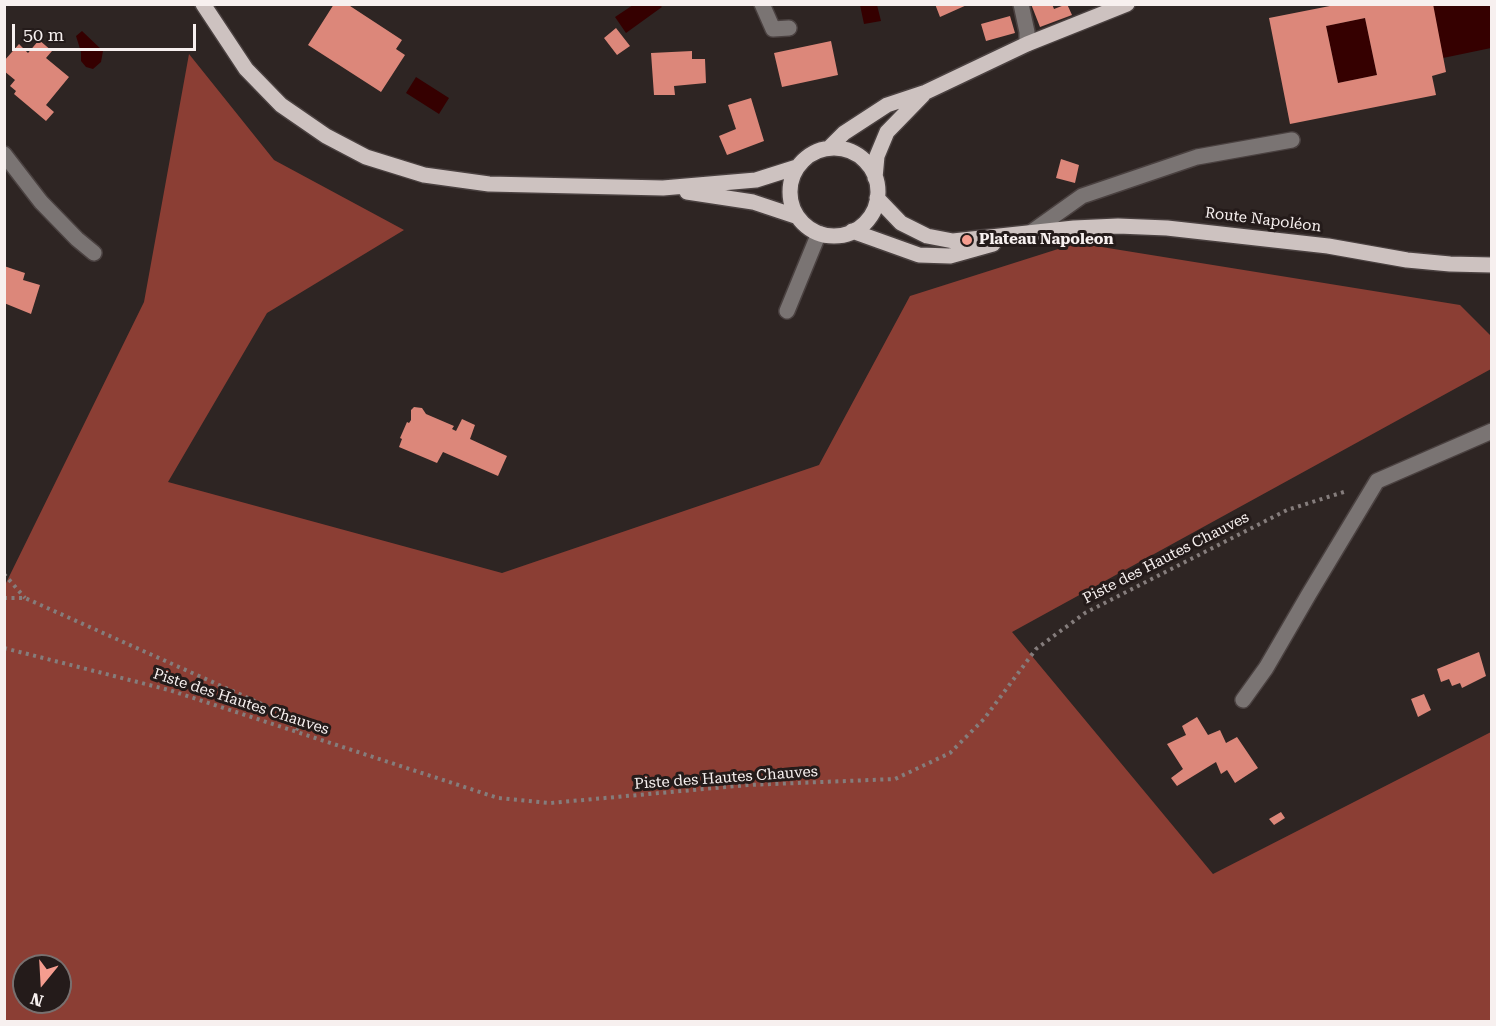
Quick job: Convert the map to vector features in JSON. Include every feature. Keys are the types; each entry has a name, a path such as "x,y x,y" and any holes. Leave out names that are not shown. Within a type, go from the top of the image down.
{"main road":[{"path":"203,4 246,69 281,105 326,136 366,157 423,175 489,184 663,188 756,180 797,167"},
{"path":"829,148 844,132 887,105 926,92 1027,44 1127,4"},
{"path":"875,178 870,167 852,152 841,148 817,151 797,167 791,179 792,205 798,217 819,233 830,235 852,231 864,223 873,212 877,198 875,178 877,156 886,132 926,92"},
{"path":"663,188 753,202 798,217"},
{"name":"Route Napoléon","path":"877,198 901,223 927,236 953,241 1118,226 1167,228 1328,246 1407,260 1491,265"},
{"name":"Route Napoléon","path":"852,231 919,255 950,256 1030,233"}],"street":[{"path":"762,4 773,29 789,28"},
{"path":"1021,4 1028,32 1027,44"},
{"path":"1030,233 1083,196 1197,157 1292,140"},
{"path":"4,154 41,202 94,253"},
{"path":"787,311 819,233"},
{"path":"1243,700 1266,669 1377,481 1491,431"}],"path":[{"name":"Piste des Hautes Chauves","path":"4,648 169,690 498,798 550,803 748,785 895,779 950,753 984,718 1036,649 1085,613 1287,510 1377,481"},
{"path":"4,574 25,598"},
{"path":"4,597 25,598 266,706 305,734"}],"shaded area":[{"path":"1439,4 1491,5 1491,48 1443,58 1433,6"},
{"path":"633,5 660,5 662,7 626,33 615,17"},
{"path":"860,5 877,5 881,21 864,24"},
{"path":"1365,18 1377,75 1338,83 1326,26"},
{"path":"82,31 103,51 101,62 93,69 86,67 81,61 76,36"},
{"path":"189,54 274,160 404,230 267,313 168,482 502,573 819,465 910,296 1077,243 1460,305 1491,336 1491,369 1012,632 1213,874 1491,732 1491,1021 5,1021 5,585 144,302"},
{"path":"416,77 449,98 439,114 406,93"}],"building":[{"path":"334,4 347,4 402,40 396,49 405,55 381,92 308,45"},
{"path":"935,4 969,4 940,17"},
{"path":"1031,4 1052,4 1054,9 1067,4 1072,15 1040,27"},
{"path":"1340,4 1433,4 1446,72 1432,76 1436,95 1290,124 1269,18","holes":["1365,18 1377,75 1338,83 1326,26"]},
{"path":"1010,16 1015,33 986,41 981,24"},
{"path":"616,28 630,46 617,55 604,38"},
{"path":"39,40 52,51 46,58 69,77 46,105 54,112 46,121 14,94 16,91 10,86 15,80 4,71 4,61 19,44 28,53"},
{"path":"831,41 838,75 782,87 774,53"},
{"path":"692,51 692,59 705,59 706,83 674,86 675,95 654,95 651,53"},
{"path":"751,98 764,141 727,155 719,136 736,129 728,105"},
{"path":"1061,159 1079,165 1075,183 1056,178"},
{"path":"4,266 25,273 23,280 40,285 31,314 4,303"},
{"path":"414,407 422,408 426,414 454,426 452,429 456,431 462,419 475,425 470,439 507,456 498,476 443,452 437,463 399,447 402,439 400,438 407,422 411,420 411,410"},
{"path":"1479,652 1486,676 1462,688 1460,683 1452,686 1449,679 1441,682 1437,669"},
{"path":"1424,694 1431,710 1418,717 1411,699"},
{"path":"1197,717 1208,735 1220,730 1226,743 1237,737 1258,768 1235,783 1227,770 1221,774 1216,762 1177,786 1171,778 1183,769 1167,744 1186,735 1182,726"},
{"path":"1281,812 1285,818 1274,825 1269,819"}],"place":[{"name":"Plateau Napoleon","path":"967,240"}]}
